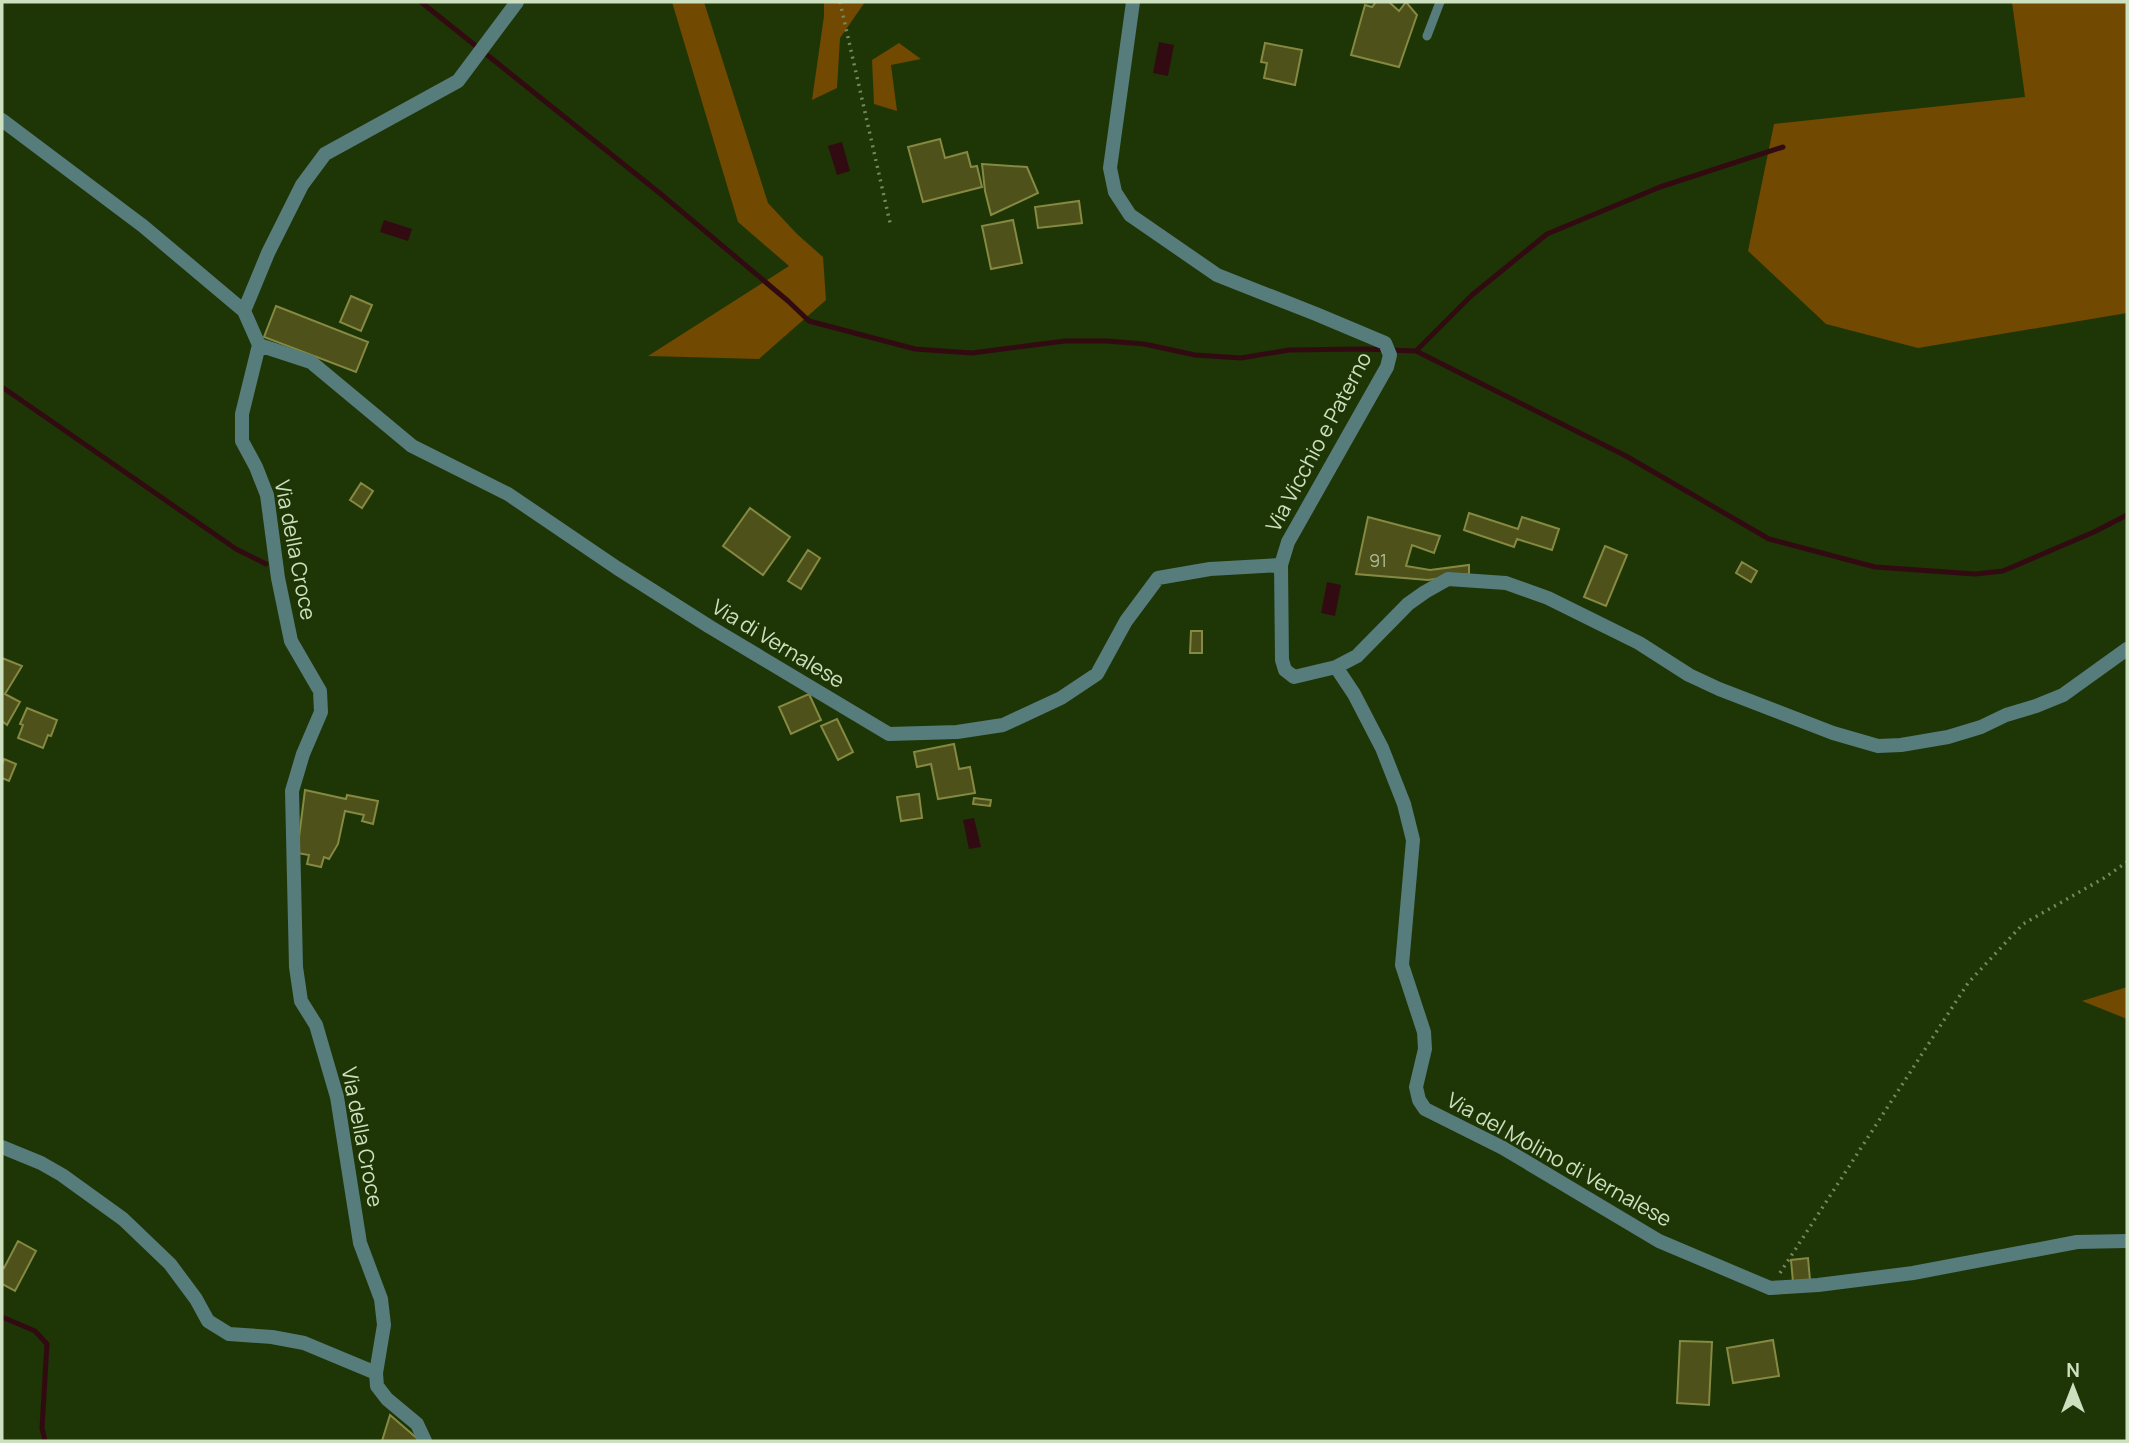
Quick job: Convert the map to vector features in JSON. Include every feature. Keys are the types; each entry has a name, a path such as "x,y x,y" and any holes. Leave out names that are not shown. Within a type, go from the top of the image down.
{"street":[{"path":"244,311 268,253 302,185 325,154 458,81 517,2"},
{"name":"Via Vicchio e Paterno","path":"1133,2 1110,168 1115,192 1130,215 1217,275 1385,344 1390,355 1387,367 1288,542 1281,565"},
{"path":"2,120 143,226 244,311 259,345"},
{"name":"Via di Vernalese","path":"259,345 311,362 412,446 509,494 617,568 710,627 889,734 957,732 1003,725 1061,698 1097,674 1126,621 1158,578 1210,569 1281,565"},
{"name":"Via della Croce","path":"259,345 242,414 242,441 267,495 278,579 291,640 320,691 321,712 303,754 292,791 296,967 301,1001 316,1025 337,1097 360,1243 381,1298 384,1325 376,1373"},
{"path":"1281,565 1282,660 1286,670 1294,677 1336,667 1357,656 1408,604 1448,579 1506,583 1548,598 1609,628 1639,643 1689,675 1719,689 1833,733 1878,746 1948,737 2054,699 2088,679 2127,649"},
{"name":"Via del Molino di Vernalese","path":"1336,667 1354,694 1382,748 1404,804 1413,840 1402,965 1424,1032 1425,1049 1416,1087 1425,1110 1503,1148 1659,1241 1770,1288 1913,1273 2077,1242 2127,1241"},
{"path":"2,1147 62,1175 122,1219 170,1264 196,1299 208,1321 229,1334 304,1343 376,1373 377,1386 387,1399 417,1424 425,1441"}],"lane":[{"path":"1427,36 1440,2"}],"path":[{"path":"840,2 891,227"},
{"path":"1770,1288 1968,983 2023,924 2127,862"}],"shaded area":[{"path":"672,2 704,2 768,203 823,257 826,300 759,359 648,356 789,266 738,222"},
{"path":"824,2 865,2 840,38 837,88 812,100 824,16"},
{"path":"2012,2 2127,2 2127,313 1918,348 1826,324 1748,251 1774,124 2025,97"},
{"path":"1159,42 1174,45 1168,76 1153,73"},
{"path":"899,43 921,59 891,65 897,111 874,104 872,60"},
{"path":"842,142 850,171 837,175 828,146"},
{"path":"384,220 412,229 408,241 380,232"},
{"path":"1327,582 1341,585 1335,616 1321,613"},
{"path":"974,818 981,847 969,849 963,820"},
{"path":"2127,987 2127,1019 2082,1001"}],"building":[{"path":"1376,2 1389,2 1399,11 1406,2 1417,15 1399,67 1351,55 1365,5 1372,7"},
{"path":"1265,43 1302,50 1295,85 1264,78 1267,63 1261,62"},
{"path":"940,139 945,158 967,152 971,167 977,166 982,187 923,202 908,147"},
{"path":"982,164 1027,167 1038,193 991,215"},
{"path":"1079,201 1082,223 1038,228 1035,207"},
{"path":"1013,220 1022,263 991,269 982,226"},
{"path":"351,296 372,305 361,331 340,322"},
{"path":"276,306 368,342 356,372 264,337"},
{"path":"361,483 373,491 362,508 350,500"},
{"path":"750,508 790,537 763,575 723,546"},
{"path":"1469,513 1518,529 1522,517 1559,529 1552,550 1517,539 1514,547 1464,530"},
{"path":"1368,517 1440,536 1434,553 1412,545 1406,566 1430,570 1469,565 1469,574 1428,580 1356,574"},
{"path":"1605,546 1627,555 1606,606 1584,597"},
{"path":"808,550 820,558 801,589 788,581"},
{"path":"1742,562 1757,571 1751,582 1736,573"},
{"path":"1191,631 1202,631 1202,653 1190,653"},
{"path":"2,658 22,666 5,694 20,702 7,725 2,721"},
{"path":"809,694 821,720 791,734 779,707"},
{"path":"27,708 57,720 43,748 18,738 23,725 20,724"},
{"path":"837,719 853,752 838,760 821,726"},
{"path":"954,744 959,769 970,767 975,793 938,799 931,764 917,767 914,752"},
{"path":"4,759 16,764 9,781 2,778"},
{"path":"305,790 346,799 347,795 378,801 373,824 362,821 364,815 345,811 338,844 329,859 324,857 321,867 307,864 309,855 297,853"},
{"path":"919,794 922,818 901,821 897,797"},
{"path":"974,798 991,800 990,806 973,804"},
{"path":"18,1241 36,1251 15,1291 2,1284 2,1266 4,1268"},
{"path":"1808,1258 1810,1280 1793,1282 1791,1260"},
{"path":"1773,1340 1779,1376 1733,1383 1727,1348"},
{"path":"1680,1341 1712,1342 1709,1405 1677,1403"},
{"path":"390,1415 419,1440 419,1441 382,1441"}],"waterway":[{"path":"421,2 662,195 809,321 915,349 972,353 1065,341 1144,344 1195,355 1241,358 1289,350 1416,351 1626,456 1769,539 1875,567 1975,574 2003,571 2127,515"},
{"path":"1416,351 1472,295 1547,234 1660,187 1783,147"},
{"path":"2,387 236,549 266,564"},
{"path":"2,1317 35,1331 47,1344 42,1428 45,1441"}]}
